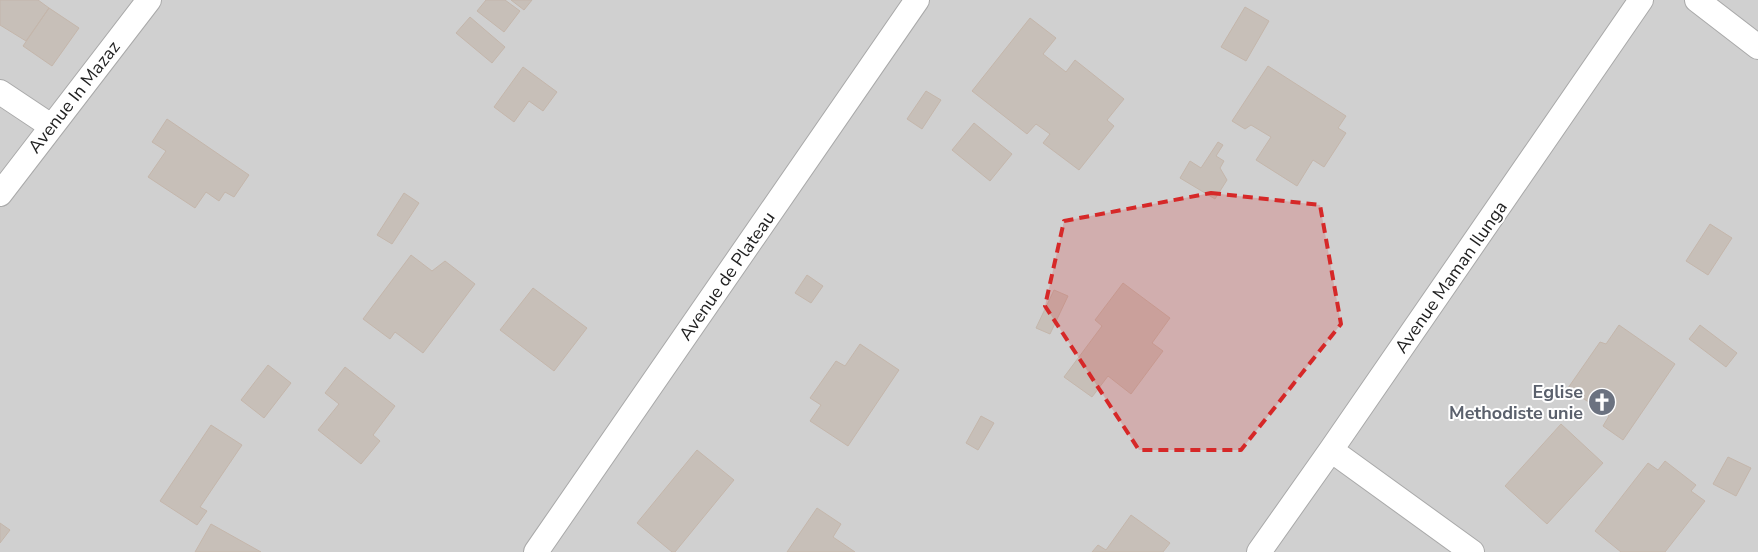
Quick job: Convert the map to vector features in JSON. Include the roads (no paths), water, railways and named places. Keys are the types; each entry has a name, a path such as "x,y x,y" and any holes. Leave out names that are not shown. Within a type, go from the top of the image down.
{"street":[{"name":"Avenue In Mazaz","path":"0,194 149,0"},
{"name":"Avenue de Plateau","path":"536,552 917,0"},
{"name":"Avenue Maman Ilunga","path":"1259,552 1641,0"},
{"path":"1697,0 1758,47"},
{"path":"0,92 51,126"},
{"path":"1331,450 1472,552"}],"place":[{"name":"Eglise Methodiste unie","path":"1602,402"}]}
